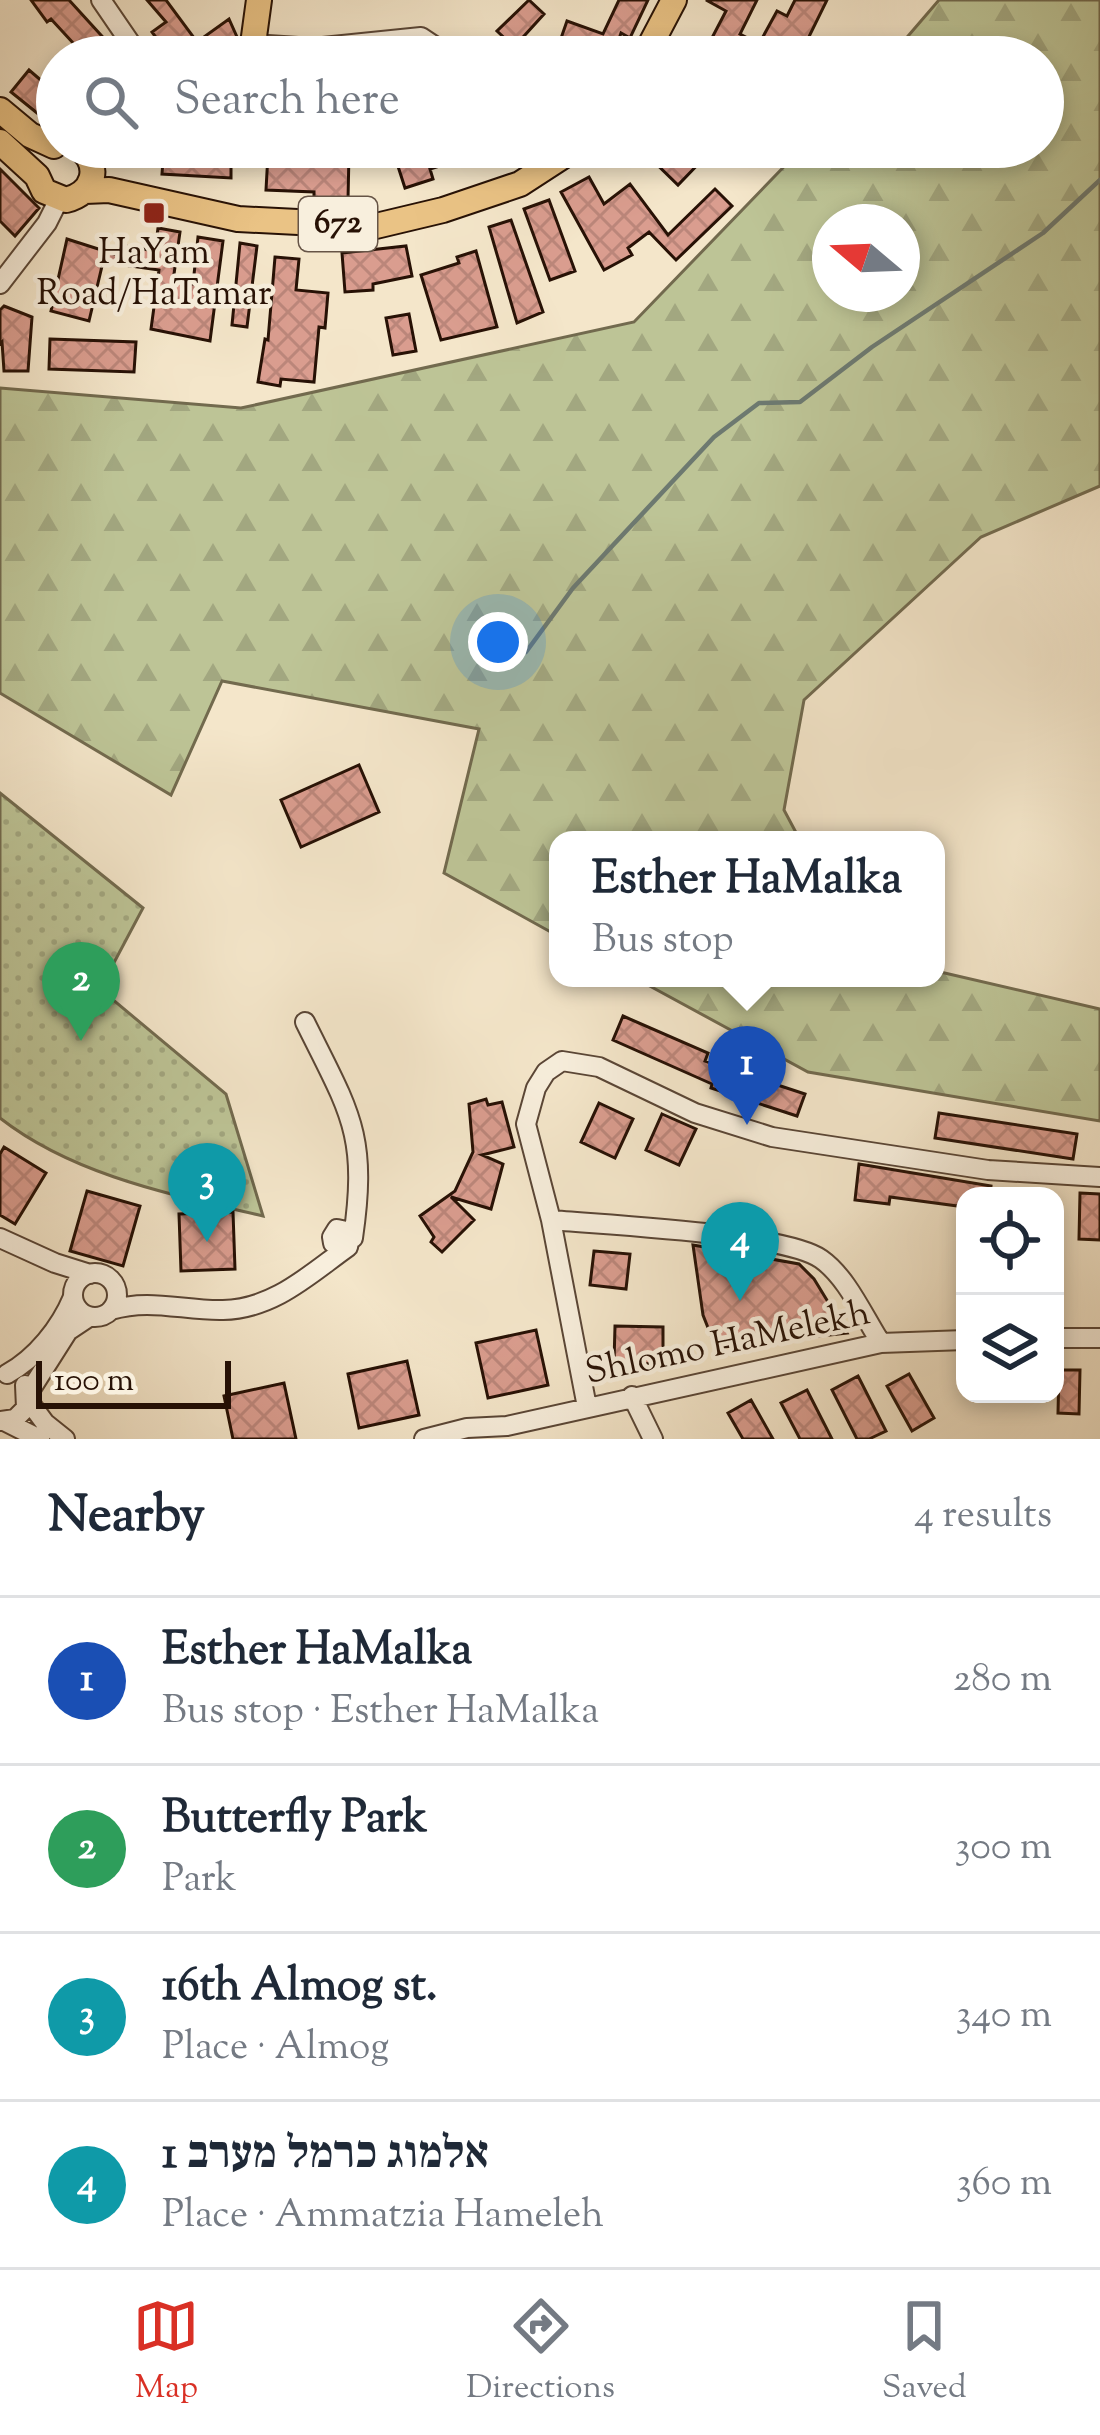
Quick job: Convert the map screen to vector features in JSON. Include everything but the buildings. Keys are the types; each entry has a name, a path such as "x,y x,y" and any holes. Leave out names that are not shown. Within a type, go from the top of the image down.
{"main road":[{"path":"251,36 260,0"},
{"path":"655,36 674,0"},
{"path":"0,110 36,137"},
{"path":"0,142 37,176 44,191 58,199"},
{"path":"37,176 38,168"},
{"path":"85,191 91,168"},
{"name":"672","path":"58,199 109,190 238,219 376,226 520,184 545,168"}],"street":[{"path":"101,0 126,36"},
{"path":"0,284 47,224 58,199"},
{"path":"0,1238 55,1263 100,1274 129,1295 152,1303 223,1310 249,1307 313,1273 342,1238 357,1199 360,1161 353,1121 305,1022"},
{"path":"587,1407 551,1220 526,1124 536,1088 546,1072 562,1061 599,1067 695,1113 772,1137 988,1171 1100,1178"},
{"path":"551,1220 718,1236 805,1250 824,1260 838,1276 881,1342"},
{"path":"55,1263 78,1310 89,1317 152,1303"},
{"path":"3,1374 33,1357 60,1322 80,1279 90,1274"},
{"path":"111,1310 117,1297 113,1283"},
{"path":"3,1421 21,1415 68,1331 89,1317"},
{"path":"1064,1338 1100,1338"},
{"name":"Shlomo HaMelekh","path":"477,1439 507,1426 881,1342 956,1340"},
{"path":"3,1374 21,1380 45,1423 65,1439"},
{"path":"632,1396 653,1439"},
{"path":"3,1421 40,1439"},
{"name":"Shlomo HaMelekh","path":"424,1439 467,1428 507,1426"}],"green space":[{"path":"939,0 1100,0 1100,486 981,537 804,700 784,810 795,831 549,831 549,931 444,873 479,729 222,681 171,795 0,693 0,388 241,408 634,322 783,168 1064,168 1064,36 908,36"},
{"path":"0,793 143,908 100,989 226,1094 263,1216 92,1169 0,1118"},
{"path":"945,973 1100,1009 1100,1121 808,1072 652,987 945,987"}],"waterway":[{"path":"526,652 573,588 714,437 759,403 800,402 872,347 1043,233 1100,180"}],"place":[{"name":"HaYam Road/HaTamar","path":"154,213"},
{"name":"Butterfly Park","path":"81,1041"},
{"name":"Esther HaMalka","path":"747,1125"},
{"name":"16th Almog st.","path":"207,1242"},
{"name":"אלמוג כרמל מערב 1","path":"740,1301"}]}
